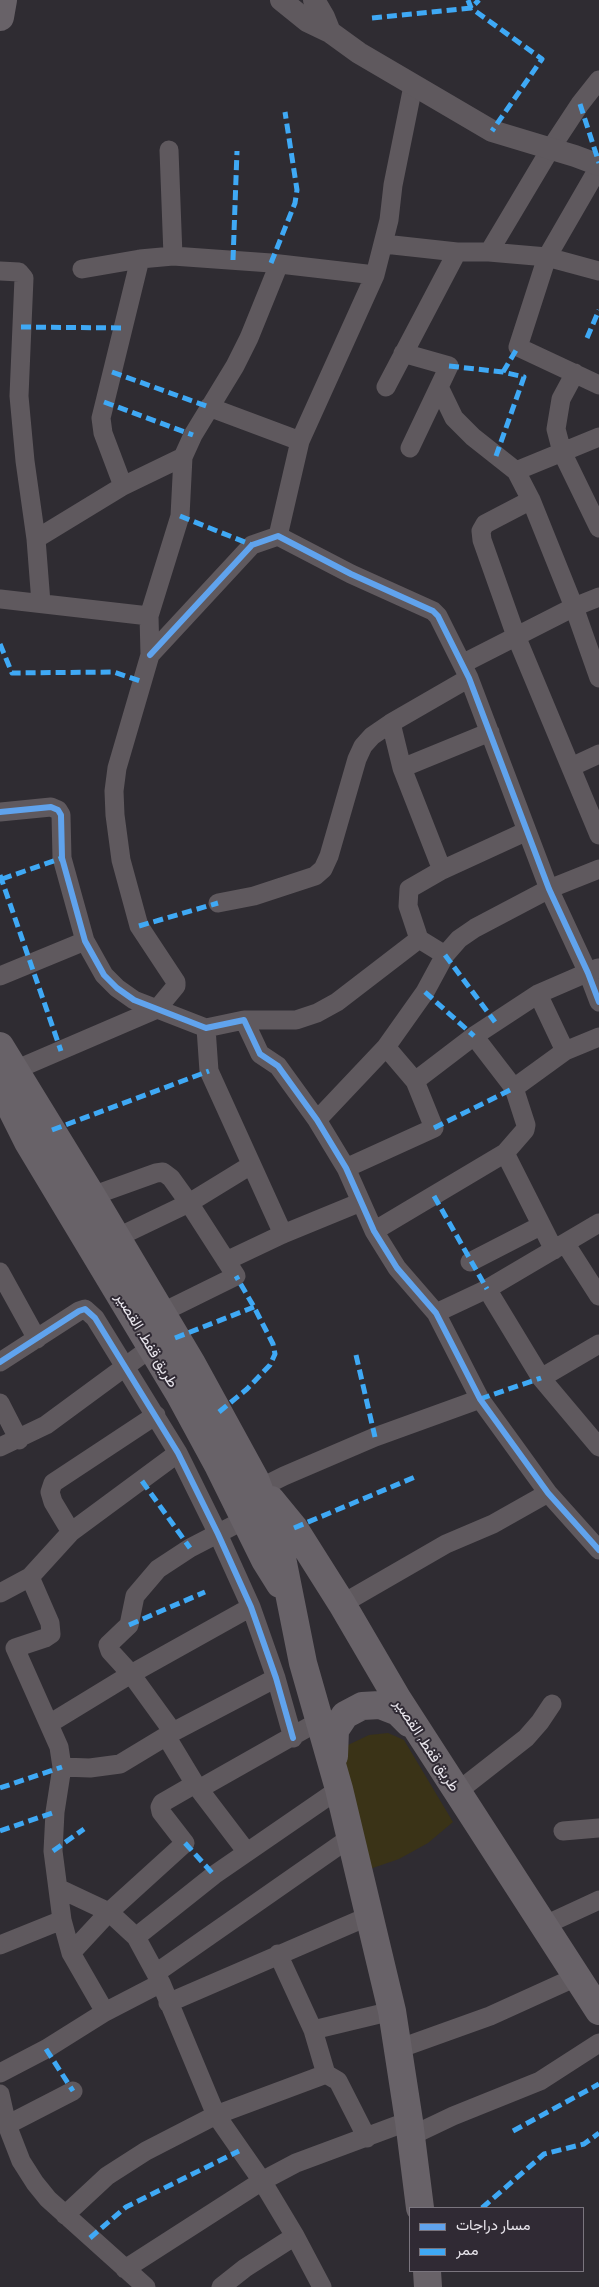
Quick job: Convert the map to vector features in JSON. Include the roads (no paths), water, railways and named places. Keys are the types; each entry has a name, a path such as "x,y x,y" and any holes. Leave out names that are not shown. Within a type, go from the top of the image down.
{"main road":[{"path":"0,18 3,0"},
{"name":"طريق قفط, القصير","path":"0,1046 4,1084 28,1142 152,1347 218,1465 265,1560 288,1598"},
{"name":"طريق قفط, القصير","path":"4,1084 92,1196 192,1364 258,1483 294,1528 342,1604 396,1698 545,1925 576,1977 597,2003"},
{"name":"طريق قفط, القصير","path":"258,1483 279,1544 288,1598 303,1663 321,1720 337,1782 392,2011 420,2207"},
{"path":"337,1782 333,1747 335,1730 345,1715 362,1706 380,1705 398,1712 422,1737"},
{"path":"427,2272 428,2287"}],"street":[{"path":"281,0 307,21 330,32 359,54 492,130 551,148 599,166 547,257 518,347 599,385"},
{"path":"314,0 330,32"},
{"path":"488,252 551,148 580,104 599,80"},
{"path":"278,536 300,441 375,275 384,244 394,175 413,86"},
{"path":"169,150 174,256"},
{"path":"384,244 458,252 488,252 547,257 599,271"},
{"path":"386,387 458,252"},
{"path":"82,269 140,259 174,256 278,264 375,275"},
{"path":"123,486 103,433 101,418 140,259"},
{"path":"4,1084 157,1009 176,983 139,926 121,860 115,815 114,791 116,768 150,655 149,616 180,516 183,457 209,407 235,366 249,338 278,264"},
{"path":"0,271 19,272 24,278 19,396 25,461 36,540 41,603"},
{"path":"403,353 449,366 410,448"},
{"path":"575,373 561,399 556,429 562,452 599,528"},
{"path":"439,387 454,418 473,437 516,471 531,500 574,607 599,678"},
{"path":"209,407 300,441"},
{"path":"516,471 599,436"},
{"path":"36,540 123,486 183,457"},
{"path":"531,500 485,524 481,531 482,540 516,636 599,835"},
{"path":"150,655 252,545 278,536 351,574 433,611 465,671 549,889 594,970 599,1002"},
{"path":"218,903 254,896 315,876 322,869 329,856 360,753 372,736 516,636 574,607 599,597"},
{"path":"0,599 149,616"},
{"path":"391,723 402,768 442,870"},
{"path":"402,768 490,732"},
{"path":"571,767 599,754"},
{"path":"0,812 50,807 58,810 61,815 62,858 86,941 104,975 117,988 134,1000 206,1028 244,1020 296,1020 317,1013 337,1002 419,939"},
{"path":"445,955 419,939 408,906 407,894 409,888 442,870 526,831"},
{"path":"318,1120 386,1047 425,992 445,955 459,939 475,928 549,889 599,869"},
{"path":"0,976 86,941"},
{"path":"415,1081 474,1036 538,994 594,970"},
{"path":"538,994 565,1051"},
{"path":"244,1020 260,1054 281,1070 300,1099 318,1120 346,1168 374,1231 397,1268 436,1313 480,1398 548,1493 599,1550"},
{"path":"206,1028 209,1071 283,1234"},
{"path":"374,1231 505,1153 525,1130 526,1124 514,1088 474,1036"},
{"path":"514,1088 565,1051 599,1037"},
{"path":"346,1168 434,1128 415,1081 386,1047"},
{"path":"505,1153 540,1226 560,1246 599,1296"},
{"path":"116,1238 189,1202 251,1165"},
{"path":"92,1196 163,1172 171,1178 189,1202 236,1276 161,1313"},
{"path":"226,1261 283,1234 361,1202"},
{"path":"436,1313 487,1290 599,1223"},
{"path":"470,1262 540,1226"},
{"path":"0,1272 37,1339"},
{"path":"487,1290 541,1378 599,1447"},
{"path":"0,1362 79,1311 85,1309 95,1318 178,1453 218,1534 251,1607 276,1678 293,1738"},
{"path":"541,1378 599,1344"},
{"path":"0,1447 19,1440 46,1425 152,1347"},
{"path":"258,1483 284,1476 375,1437 480,1398"},
{"path":"0,1403 19,1440"},
{"path":"71,1532 52,1502 50,1492 53,1483 156,1415"},
{"path":"0,1593 30,1577 71,1532 178,1453"},
{"path":"342,1604 446,1544 493,1524 548,1493"},
{"path":"246,1519 190,1548 158,1569 135,1596 129,1624 108,1645 110,1651 132,1674 170,1734 197,1787 246,1851"},
{"path":"30,1577 50,1624 51,1634 45,1638 7,1651 49,1724 59,1747 62,1767 55,1812 53,1851 62,1920 71,1953 105,2012"},
{"path":"49,1724 132,1674 251,1607"},
{"path":"62,1767 90,1768 120,1764 170,1734 276,1678"},
{"path":"457,1792 526,1738 552,1704"},
{"path":"71,1953 109,1912 185,1843 161,1812 160,1807 162,1803 293,1738 321,1720"},
{"path":"136,1937 337,1782"},
{"path":"563,1831 599,1828"},
{"path":"0,2073 46,2049 158,1978 351,1837"},
{"path":"58,1888 109,1912 136,1937 158,1978 216,2115 262,2181 295,2236 322,2287"},
{"path":"545,1925 599,1900"},
{"path":"168,2003 369,1916"},
{"path":"0,1946 62,1920"},
{"path":"278,1954 313,2030 326,2074 338,2081 367,2138"},
{"path":"398,2049 490,2016 576,1977"},
{"path":"313,2030 392,2011"},
{"path":"125,2269 262,2181 296,2163 367,2138 410,2129 453,2116 540,2080 599,2043"},
{"path":"65,2215 107,2176 129,2160 216,2115 326,2074"},
{"path":"7,2125 73,2091"},
{"path":"0,2094 7,2125 21,2161 35,2183 65,2215 146,2287"},
{"path":"221,2287 245,2268 295,2236"}]}
